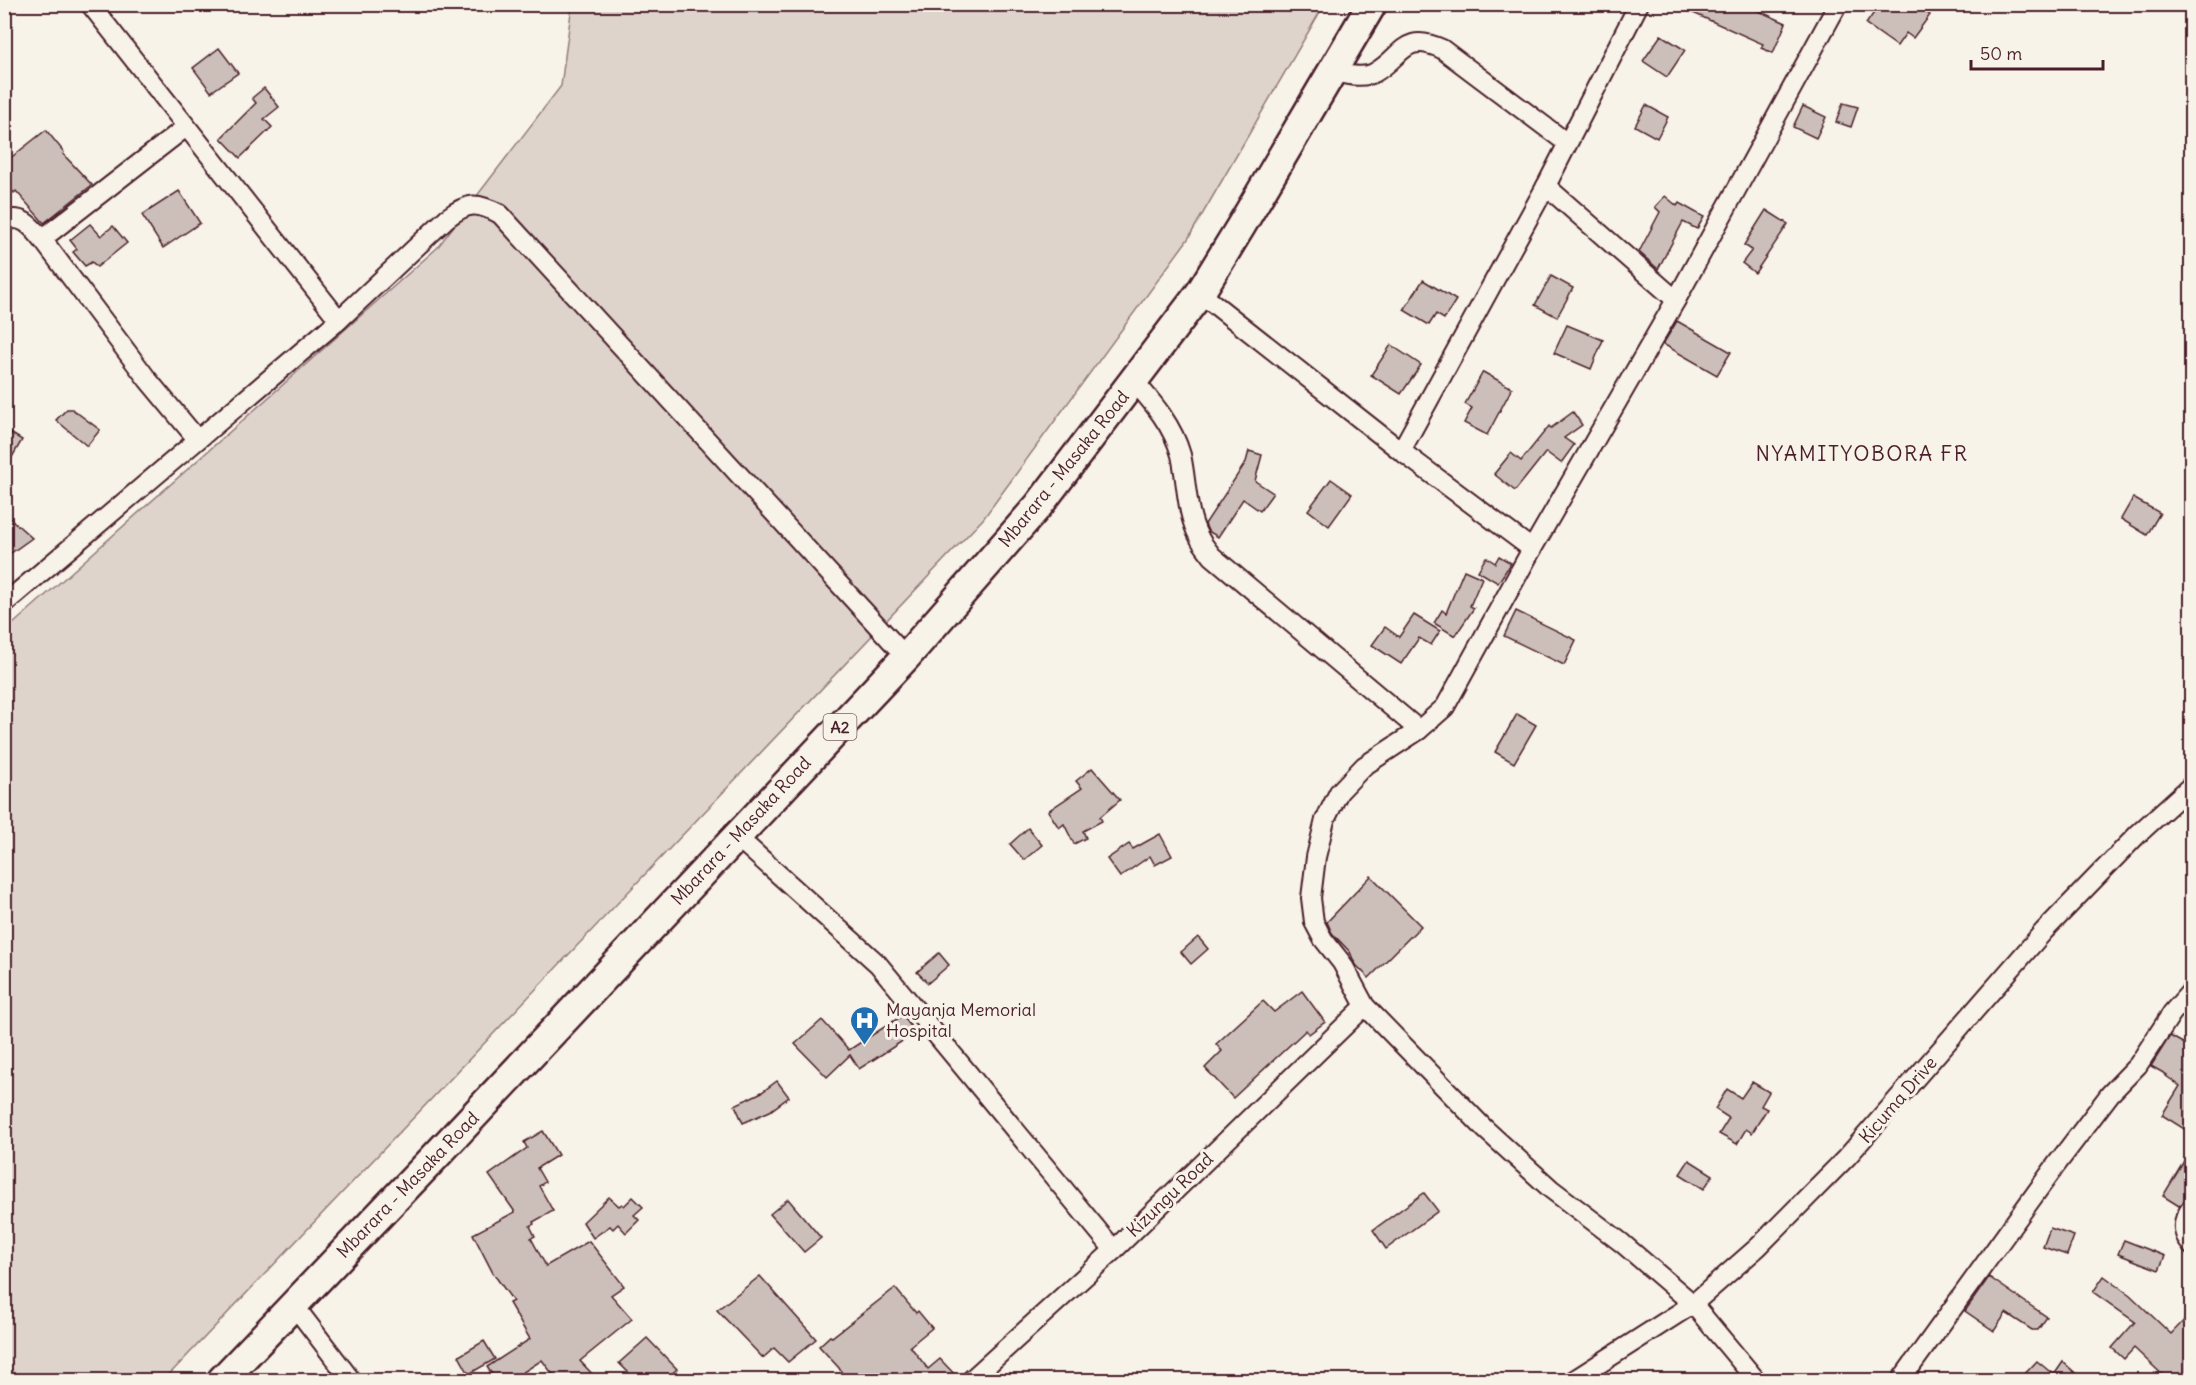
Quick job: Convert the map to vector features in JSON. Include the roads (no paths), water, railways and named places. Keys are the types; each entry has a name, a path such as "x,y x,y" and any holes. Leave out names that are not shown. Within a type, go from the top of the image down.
{"main road":[{"name":"Mbarara - Masaka Road","path":"222,1380 906,657 1039,505 1200,293 1372,4"}],"street":[{"path":"90,4 339,320"},
{"path":"1401,451 1546,186 1639,4"},
{"path":"1756,1380 1692,1304 1622,1243 1551,1189 1485,1129 1365,1006 1342,963 1323,939 1314,922 1311,898 1316,857 1325,820 1339,792 1364,766 1419,730 1445,707 1532,549 1676,300 1838,4"},
{"path":"1332,72 1366,75 1374,72 1413,43 1427,42 1442,49 1567,143"},
{"path":"42,238 186,127"},
{"path":"1546,186 1676,300"},
{"path":"4,604 339,320 447,218 462,207 475,205 487,207 500,214 906,657"},
{"path":"4,221 16,218 26,222 42,238 148,380 197,440"},
{"path":"1200,293 1401,451 1532,549"},
{"path":"1134,381 1160,411 1172,432 1180,454 1198,536 1212,556 1419,730"},
{"name":"Kicuma Drive","path":"1574,1380 1692,1304 1758,1247 1847,1158 2044,931 2138,834 2192,785"},
{"path":"736,836 878,964 1114,1250"},
{"path":"1900,1380 2056,1165 2110,1094 2138,1065 2172,1013 2192,990"},
{"name":"Kizungu Road","path":"971,1380 1114,1250 1365,1006"},
{"path":"2192,1207 2183,1225 2184,1237 2192,1246"},
{"path":"293,1304 351,1380"}],"place":[{"name":"Mayanja Memorial Hospital","path":"865,1046"}],"district":[{"name":"NYAMITYOBORA FR","path":"1862,454"}]}
